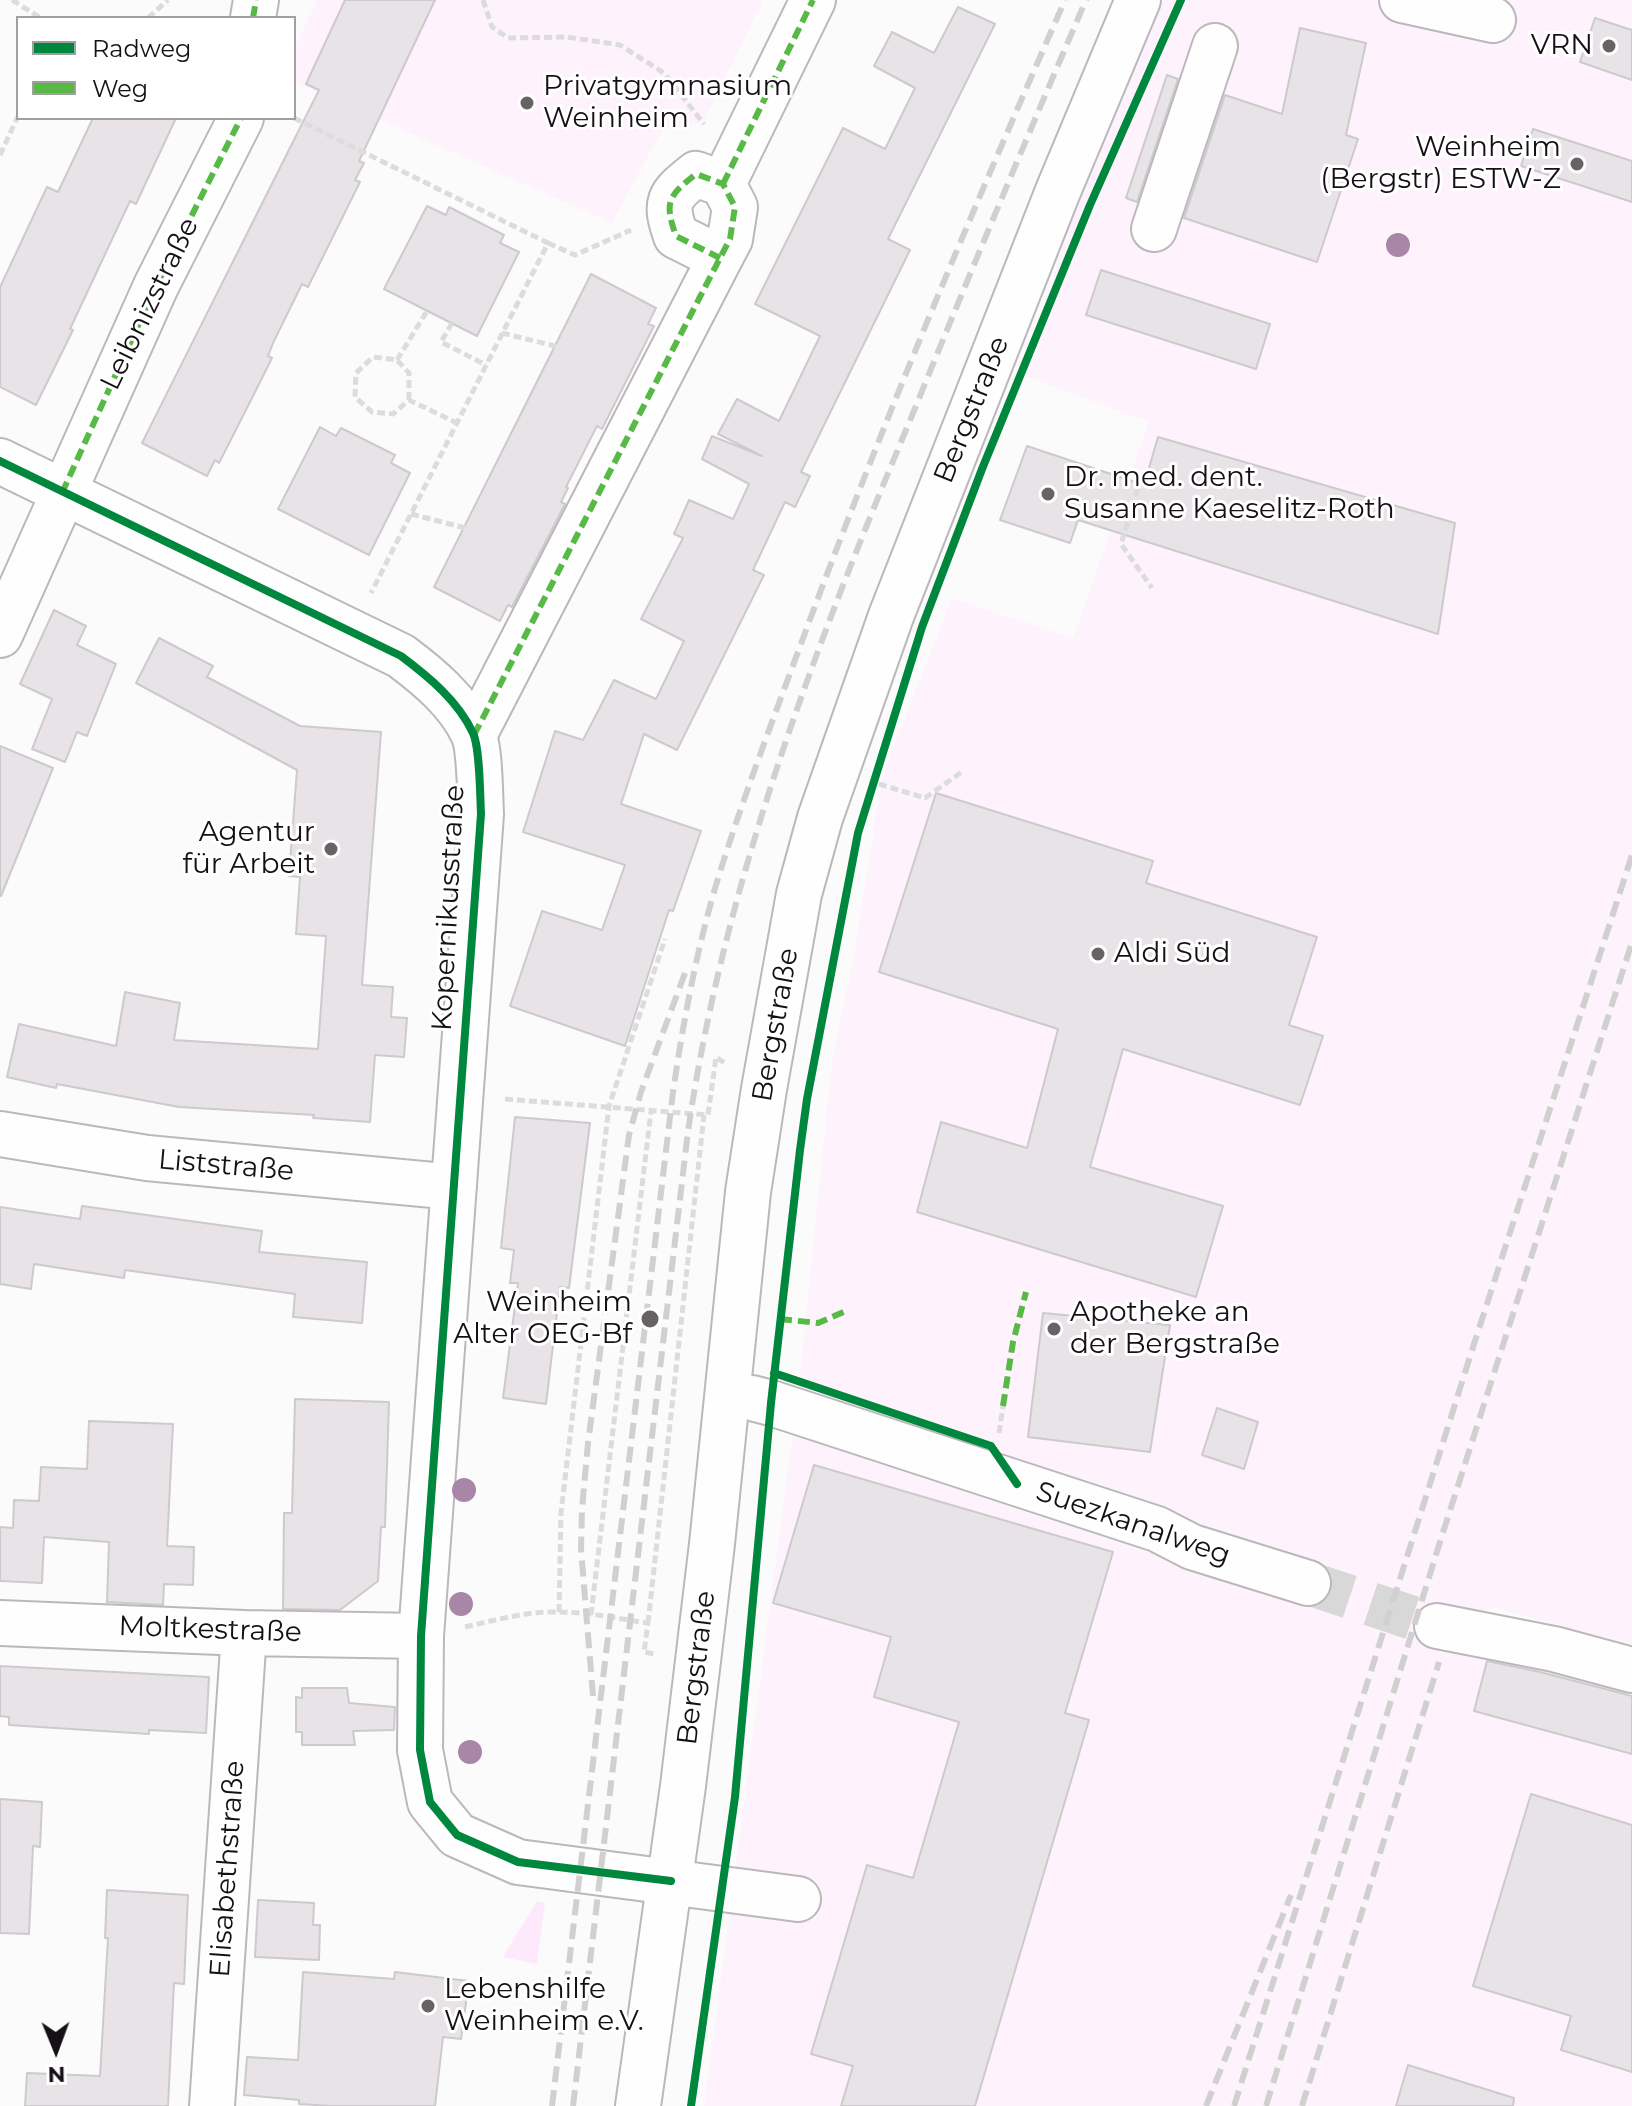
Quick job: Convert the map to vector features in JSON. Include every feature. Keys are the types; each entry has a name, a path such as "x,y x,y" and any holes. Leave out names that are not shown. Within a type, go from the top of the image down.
{"street":[{"path":"474,735 730,239 735,207 729,173 813,0"},
{"name":"Bergstraße","path":"638,2106 671,1881 728,1395 748,1192 799,894 820,818 891,616 1058,191 1138,0"},
{"path":"1402,0 1493,20"},
{"path":"1154,229 1215,46"},
{"name":"Leibnizstraße","path":"0,635 156,286 240,120"},
{"path":"720,258 676,236 668,213 674,191 696,174 729,173"},
{"name":"Kopernikusstraße","path":"0,461 401,656 430,678 447,696 474,735 481,814 421,1636 420,1750 430,1802 457,1835 518,1862 798,1899"},
{"name":"Liststraße","path":"0,1134 147,1158 454,1187"},
{"name":"Suezkanalweg","path":"728,1395 771,1403 1157,1529 1192,1547 1308,1583"},
{"name":"Moltkestraße","path":"0,1623 244,1633 421,1636"},
{"path":"1437,1626 1554,1649 1632,1670"},
{"name":"Elisabethstraße","path":"212,2106 244,1633"}],"path":[{"path":"12,0 38,16"},
{"path":"150,16 168,0"},
{"path":"483,0 492,27 508,38 567,37 620,45 664,73 729,173"},
{"path":"296,119 575,255 668,213"},
{"path":"0,155 16,120"},
{"path":"351,634 548,243"},
{"path":"397,360 427,311"},
{"path":"452,323 441,342 486,365"},
{"path":"502,333 559,347"},
{"path":"373,357 397,360 409,373 409,400 393,414 372,412 355,397 356,373 373,357"},
{"path":"409,400 457,423"},
{"path":"1138,488 1121,544 1152,588"},
{"path":"411,514 469,529"},
{"path":"874,782 925,798 963,771"},
{"path":"559,1612 561,1513 609,1106 665,939"},
{"path":"460,1095 708,1115 716,1057 764,1089"},
{"path":"591,1615 651,1111"},
{"path":"653,1669 655,1654 644,1652 704,1115"},
{"path":"723,1888 735,1797 752,1608"},
{"path":"518,1615 559,1612 648,1623"}],"shaded area":[{"name":"Privatgymnasium Weinheim","path":"317,0 763,0 703,123 663,129 612,223 296,83 296,45"},
{"path":"1147,0 1632,0 1632,1646 1493,1607 1458,1647 1632,1696 1632,2106 704,2106 798,1393 832,1061 855,949 882,776 952,598 1073,638 1149,422 1020,374"},
{"path":"537,1901 545,1903 537,1964 503,1957"}],"building":[{"path":"345,0 435,0 359,161 364,163 355,180 360,182 308,287 302,284 273,343 268,356 272,358 219,463 215,460 207,476 142,443 319,90 306,84"},
{"path":"958,7 995,24 888,239 910,250 801,472 810,476 795,507 785,502 753,570 764,575 677,750 644,734 621,804 701,831 673,911 669,910 625,1046 510,1006 542,911 602,930 625,865 523,832 555,731 583,740 614,680 656,699 684,641 641,619 683,538 674,534 689,500 733,519 749,484 702,459 712,436 762,456 718,434 737,399 779,421 820,336 755,304 843,128 885,149 915,88 874,66 892,32 934,53"},
{"name":"VRN","path":"1595,18 1632,30 1632,80 1580,62"},
{"path":"1300,28 1366,43 1346,135 1358,139 1317,262 1184,218 1225,95 1282,114"},
{"path":"1167,75 1178,79 1137,202 1126,198"},
{"path":"92,120 175,120 136,204 130,201 36,405 0,387 0,287 47,187 58,192"},
{"name":"Weinheim (Bergstr) ESTW-Z","path":"1533,129 1632,161 1632,202 1521,166"},
{"path":"427,206 446,215 449,207 504,235 500,243 519,252 477,336 384,289"},
{"path":"1101,270 1270,324 1256,369 1086,315"},
{"path":"591,274 656,308 648,324 654,326 602,429 597,426 566,487 561,502 565,504 512,607 508,605 500,621 434,587"},
{"path":"320,427 336,436 341,428 395,455 391,463 410,473 369,555 278,509"},
{"path":"1158,437 1455,523 1438,634 1078,520 1070,543 1000,520 1027,446 1144,485"},
{"path":"54,610 86,626 77,645 116,664 87,736 77,732 65,762 32,749 52,699 20,684"},
{"path":"159,638 213,666 207,677 300,726 381,732 362,985 393,987 391,1017 407,1018 404,1057 375,1055 370,1122 313,1118 314,1115 179,1107 57,1084 56,1088 7,1077 19,1024 116,1046 125,992 180,1003 174,1040 318,1049 326,936 296,934 300,877 289,876 297,770 136,683"},
{"path":"0,746 53,768 1,896 0,896"},
{"name":"Aldi Süd","path":"936,793 1153,861 1146,883 1317,937 1289,1025 1323,1036 1300,1105 1123,1049 1090,1167 1223,1206 1196,1297 917,1212 941,1122 1027,1148 1058,1029 879,972"},
{"path":"515,1117 590,1123 569,1288 560,1287 546,1404 503,1398 518,1283 510,1283 514,1250 501,1248"},
{"path":"82,1206 262,1231 259,1252 367,1262 362,1323 293,1317 295,1294 125,1270 124,1278 34,1264 31,1289 0,1284 0,1207 80,1219"},
{"path":"1043,1313 1170,1325 1150,1452 1028,1437"},
{"path":"295,1399 389,1402 385,1527 381,1527 378,1581 340,1610 283,1609 284,1513 292,1513"},
{"path":"1217,1408 1258,1422 1244,1469 1202,1455"},
{"path":"89,1421 173,1424 167,1546 194,1547 193,1585 164,1584 163,1605 107,1602 109,1542 44,1537 42,1583 0,1581 0,1527 13,1528 14,1500 39,1501 41,1467 87,1469"},
{"path":"814,1465 1113,1552 1065,1713 1089,1720 975,2106 841,2106 853,2066 811,2054 867,1865 913,1878 959,1722 874,1697 891,1637 773,1603"},
{"path":"1487,1661 1632,1696 1632,1754 1474,1711"},
{"path":"0,1666 209,1677 206,1733 149,1730 149,1734 9,1725 9,1717 0,1716"},
{"path":"302,1688 347,1688 349,1703 395,1707 394,1730 353,1731 355,1745 302,1745 302,1732 296,1732 296,1697 302,1698"},
{"path":"1531,1794 1632,1825 1632,2072 1561,2050 1571,2016 1473,1986"},
{"path":"0,1799 42,1802 40,1847 33,1846 29,1934 0,1933"},
{"path":"107,1890 188,1895 184,1984 174,1983 168,2106 25,2106 27,2073 100,2076 108,1938 105,1938"},
{"path":"258,1900 314,1903 313,1925 320,1925 319,1960 255,1957"},
{"path":"303,1972 394,1979 395,1972 469,1981 461,2039 443,2037 435,2106 332,2106 244,2095 247,2057 298,2060"},
{"path":"1408,2065 1514,2098 1513,2106 1396,2106"}],"tunnel":[{"path":"1308,1583 1437,1626"}],"railway":[{"path":"552,2106 673,1092 702,936 747,790 866,473 1065,0"},
{"path":"573,2106 688,1131 704,1039 725,948 777,768 841,591 1086,0"},
{"path":"1234,2106 1632,855"},
{"path":"1266,2106 1439,1545 1632,942"},
{"path":"593,1696 581,1549 588,1443 629,1135 641,1092 685,973"},
{"path":"1302,2106 1439,1662"},
{"path":"1206,2106 1291,1895"}],"marked path":[{"path":"253,16 256,0"},
{"path":"723,184 813,0"},
{"path":"62,493 156,286 240,120"},
{"path":"474,735 730,239 735,207 723,184 696,174 679,188 671,200 672,224 676,236 720,258"},
{"path":"1003,1406 1013,1342 1026,1292"},
{"path":"780,1319 818,1323 846,1311"}],"cycle path":[{"path":"691,2106 735,1797 771,1403 800,1150 858,833 922,627 982,469 1090,205 1181,0"},
{"path":"0,461 401,656 451,700 473,733 481,814 421,1636 420,1750 430,1802 457,1835 518,1862 671,1881"},
{"path":"774,1373 991,1446 1017,1484"}],"place":[{"name":"VRN","path":"1609,46"},
{"name":"Privatgymnasium Weinheim","path":"527,103"},
{"name":"Weinheim (Bergstr) ESTW-Z","path":"1577,164"},
{"name":"Dr. med. dent. Susanne Kaeselitz-Roth","path":"1048,494"},
{"name":"Agentur für Arbeit","path":"331,849"},
{"name":"Aldi Süd","path":"1098,954"},
{"name":"Weinheim Alter OEG-Bf","path":"650,1319"},
{"name":"Apotheke an der Bergstraße","path":"1054,1329"},
{"name":"Lebenshilfe Weinheim e.V.","path":"428,2006"}]}
